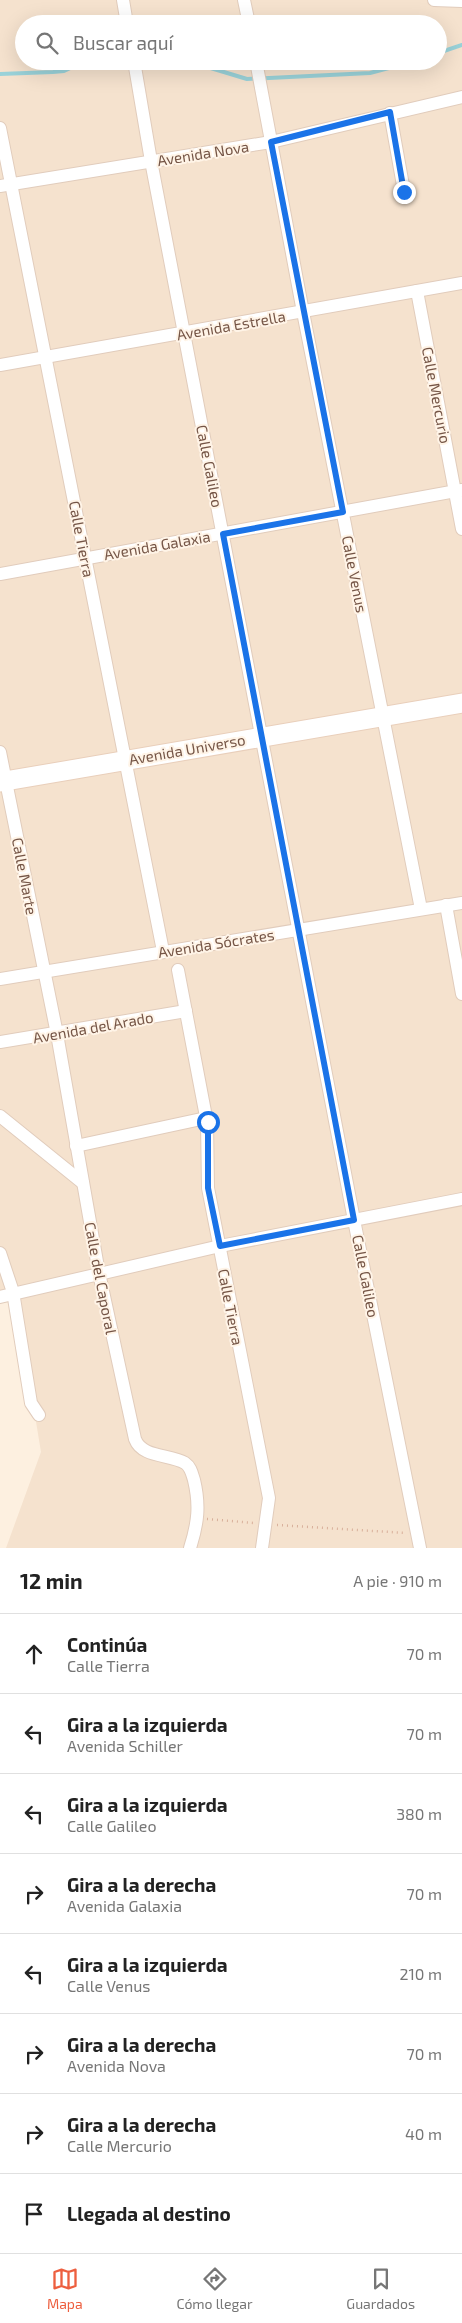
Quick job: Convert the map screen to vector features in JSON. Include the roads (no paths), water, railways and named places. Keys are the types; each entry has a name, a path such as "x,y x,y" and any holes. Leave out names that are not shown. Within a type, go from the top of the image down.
{"street":[{"path":"123,0 126,15"},
{"path":"244,0 247,15"},
{"path":"434,0 462,1"},
{"name":"Calle Galileo","path":"135,70 354,1220 418,1542"},
{"name":"Calle Venus","path":"257,70 303,312 422,909"},
{"name":"Avenida Nova","path":"6,185 271,142 390,112 462,97"},
{"path":"390,112 404,192"},
{"name":"Calle Tierra","path":"0,128 6,185 46,357 163,951"},
{"name":"Avenida Estrella","path":"0,365 417,291 461,286"},
{"name":"Calle Mercurio","path":"417,291 458,490 462,529"},
{"name":"Avenida Galaxia","path":"0,574 458,490"},
{"name":"Avenida Universo","path":"3,781 462,703"},
{"name":"Calle Marte","path":"0,752 3,781 44,971"},
{"name":"Avenida Sócrates","path":"0,979 462,903"},
{"path":"446,905 462,994"},
{"name":"Calle Tierra","path":"178,970 206,1118 208,1188 269,1498 267,1524 262,1548"},
{"name":"Calle del Caporal","path":"44,971 57,1034 99,1273 137,1445 144,1450 187,1465 192,1472 197,1495 198,1519 190,1548"},
{"name":"Avenida del Arado","path":"0,1042 186,1011"},
{"path":"0,1116 83,1183"},
{"path":"76,1146 206,1118"},
{"path":"0,1297 13,1292 220,1246 462,1199"},
{"path":"0,1253 13,1292 31,1403 39,1414"}],"waterway":[{"path":"447,50 462,45"},
{"path":"0,74 66,70"},
{"path":"217,70 247,79 370,73 381,70"}]}
